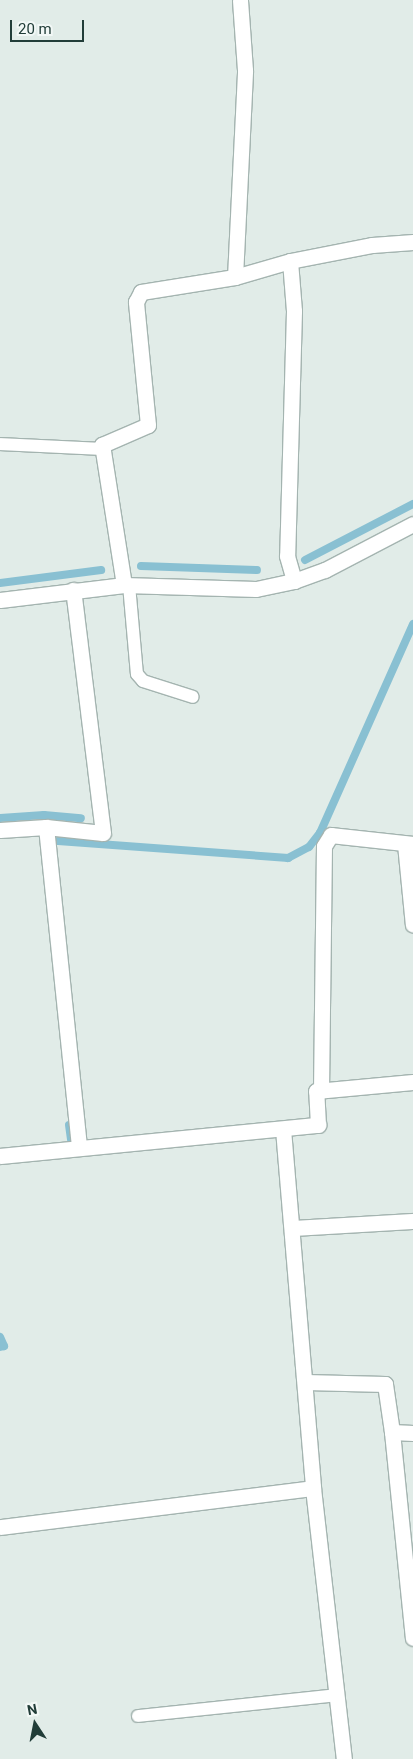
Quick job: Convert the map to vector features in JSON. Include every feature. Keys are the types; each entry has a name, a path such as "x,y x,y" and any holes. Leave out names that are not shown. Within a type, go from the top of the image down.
{"street":[{"path":"235,277 245,70 240,0"},
{"path":"127,585 102,445 148,425 136,302 141,292 235,277 290,261 372,245 413,242"},
{"path":"290,261 294,311 287,556 294,581"},
{"path":"0,600 127,585 256,589 294,581 325,570 413,524"},
{"path":"0,830 46,827 103,833 73,590"},
{"path":"46,827 79,1147"},
{"path":"320,1091 324,846 331,835 409,844 413,926"},
{"path":"0,1156 318,1125 316,1091 413,1082"},
{"path":"283,1129 306,1382 313,1488 344,1759"},
{"path":"292,1228 413,1221"},
{"path":"306,1382 386,1384 413,1638"},
{"path":"392,1432 413,1433"},
{"path":"0,1528 313,1488"}],"lane":[{"path":"0,444 102,449"},
{"path":"127,585 137,674 143,681 193,697"},
{"path":"138,1716 337,1694"}],"waterway":[{"path":"305,560 413,504"},
{"path":"141,566 257,570"},
{"path":"0,583 101,570"},
{"path":"320,833 413,624"},
{"path":"0,818 44,815 81,818"},
{"path":"58,841 288,858 309,847 320,833 333,832"},
{"path":"69,1125 71,1140"},
{"path":"0,1337 4,1346 0,1347"}]}
